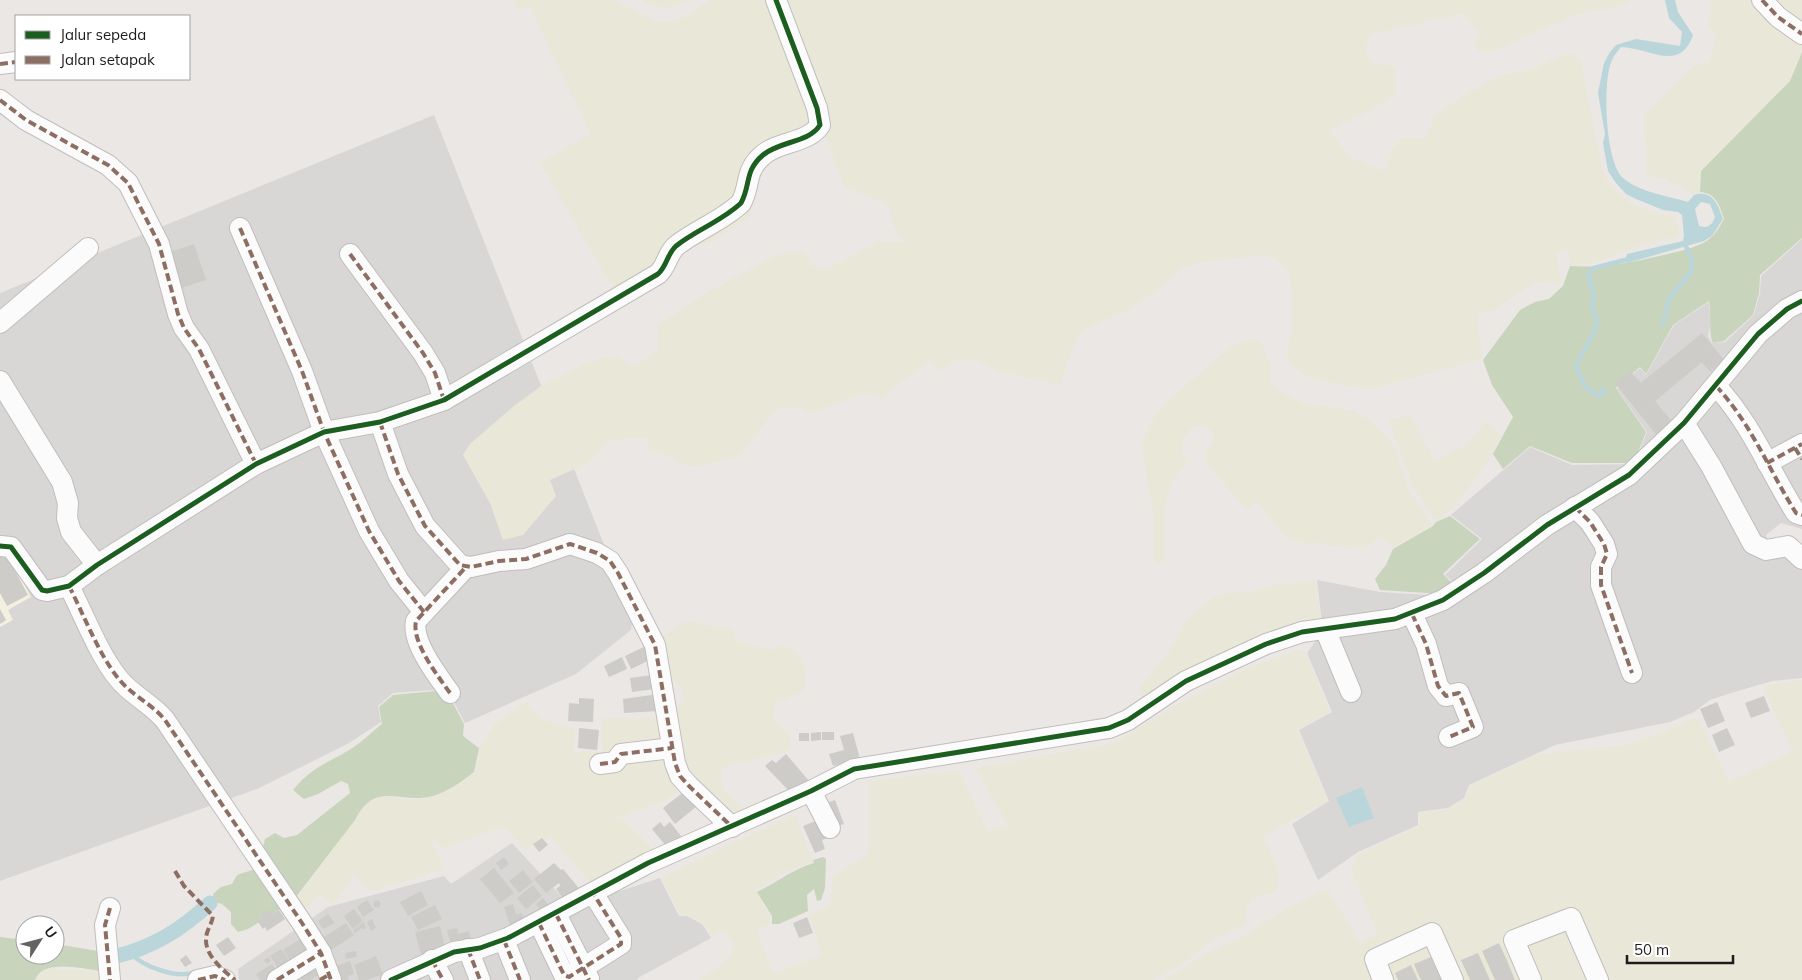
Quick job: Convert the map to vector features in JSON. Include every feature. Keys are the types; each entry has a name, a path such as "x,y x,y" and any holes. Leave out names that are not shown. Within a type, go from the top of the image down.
{"street":[{"path":"0,546 12,547 42,590 47,592 69,586 97,565 256,464 324,432 380,422 444,400 658,274 672,250 678,244 741,203 745,196 750,169 762,155 772,148 817,130 820,125 816,108 776,0"},
{"path":"1762,0 1778,17 1802,34"},
{"path":"0,64 15,62"},
{"path":"0,100 26,120 108,166 128,183 159,244 181,321 199,349 256,464"},
{"path":"240,228 302,371 324,432 369,531 399,581 424,612"},
{"path":"0,323 88,248"},
{"path":"350,254 423,353 435,372 444,400"},
{"path":"391,980 432,960 454,952 504,940 648,863 811,791 854,769 1109,728 1128,720 1186,681 1243,654 1289,636 1325,629 1385,622 1412,614 1443,600 1575,507 1629,476 1684,423 1744,350 1772,321 1802,301"},
{"path":"0,381 62,482 68,504 67,518 71,532 97,565"},
{"path":"1716,386 1750,429 1796,514 1802,515"},
{"path":"380,422 398,474 425,526 453,559 466,567 526,559 570,544 604,557 618,573 655,645 674,763 680,776 732,827"},
{"path":"1684,423 1711,466 1754,544 1766,550 1788,546 1802,559"},
{"path":"1767,463 1800,450"},
{"path":"1575,507 1590,522 1604,544 1607,554 1601,568 1601,585 1632,673"},
{"path":"450,693 416,636 416,621 466,567"},
{"path":"69,586 119,679 149,703 165,720 321,953 327,978"},
{"path":"1412,614 1426,644 1438,686 1446,696 1459,693 1473,727 1449,737"},
{"path":"1325,629 1351,692"},
{"path":"600,764 615,762 621,754 672,748"},
{"path":"811,791 830,828"},
{"path":"548,918 586,974 622,941 593,893"},
{"path":"109,973 105,925 110,908"},
{"path":"1531,980 1514,940 1570,918 1598,980"},
{"path":"1383,980 1375,959 1432,933 1454,980"},
{"path":"504,940 520,980"},
{"path":"468,949 480,980"},
{"path":"277,980 321,953"},
{"path":"432,960 443,980"},
{"path":"198,980 215,976 225,980"}],"shaded area":[{"path":"514,0 613,0 656,22 669,22 685,17 711,0 1632,0 1617,7 1576,15 1490,52 1478,51 1475,42 1480,33 1464,13 1370,35 1365,51 1370,61 1395,67 1396,93 1371,110 1329,130 1350,158 1385,171 1392,149 1402,138 1425,139 1436,115 1463,96 1500,75 1527,71 1565,55 1573,54 1581,62 1603,173 1612,188 1633,205 1660,214 1674,216 1680,234 1674,238 1646,243 1592,264 1571,265 1567,250 1556,252 1561,285 1537,282 1493,311 1477,314 1482,359 1369,390 1313,379 1291,366 1287,355 1292,329 1292,292 1290,274 1283,264 1274,258 1264,255 1200,262 1181,268 1158,290 1122,313 1090,326 1080,333 1071,351 1060,385 997,371 978,360 954,361 939,371 931,361 893,387 883,398 863,394 808,414 800,407 777,408 737,458 694,466 679,464 672,457 649,451 648,438 632,437 608,441 588,463 550,480 556,496 523,535 503,540 490,503 463,455 470,444 514,406 544,384 583,365 606,357 618,357 634,365 647,358 658,349 658,325 703,295 773,257 787,252 800,252 809,257 812,265 821,269 843,261 879,242 905,242 894,228 889,208 881,201 844,187 826,138 811,139 773,159 758,176 750,205 753,215 704,244 684,248 615,288 608,280 540,162 591,134 530,7 517,9"},
{"path":"643,0 693,0 667,8 652,6"},
{"path":"1711,0 1802,0 1802,48 1789,81 1700,171 1699,192 1693,194 1665,178 1647,176 1644,116 1693,66 1709,62 1717,35 1708,26"},
{"path":"434,115 633,618 631,630 576,674 465,723 447,689 393,693 378,706 381,722 349,743 257,789 0,881 0,293"},
{"path":"1802,239 1802,529 1781,523 1766,535 1768,543 1802,552 1802,678 1772,681 1710,700 1694,712 1670,722 1555,745 1469,785 1464,798 1448,808 1418,812 1418,825 1358,852 1318,880 1292,824 1329,801 1299,730 1332,712 1307,653 1323,631 1317,580 1380,592 1444,596 1457,585 1445,575 1482,539 1451,515 1530,447 1572,465 1634,464 1647,432 1617,389 1640,368 1646,375 1674,325 1709,302 1711,322 1708,336 1712,343 1725,342 1754,315 1760,293 1761,276"},
{"path":"1260,339 1271,367 1269,379 1275,388 1303,403 1354,411 1371,421 1388,438 1394,447 1409,490 1432,525 1393,547 1388,541 1380,538 1365,547 1344,548 1312,542 1307,544 1286,538 1258,501 1245,509 1205,461 1206,452 1213,443 1214,436 1209,428 1199,425 1193,426 1183,439 1181,451 1188,461 1173,480 1164,507 1165,552 1164,560 1158,564 1154,558 1154,517 1141,444 1155,416 1166,402 1225,352 1240,342"},
{"path":"1410,415 1434,461 1467,445 1486,422 1501,434 1492,453 1476,478 1452,508 1435,521 1412,484 1389,420"},
{"path":"6,548 31,597 8,610 13,620 0,627 0,551"},
{"path":"1305,580 1316,581 1322,631 1302,636 1146,709 1139,689 1170,650 1187,619 1201,607 1216,596 1232,592 1246,593 1281,583 1291,585"},
{"path":"692,622 734,630 734,640 772,650 777,643 794,651 802,658 805,668 805,688 800,693 777,703 773,712 773,719 787,733 791,740 791,747 785,752 723,767 721,780 724,791 756,820 734,829 687,788 672,712 684,700 683,691 675,681 666,681 658,641 680,624"},
{"path":"1302,649 1305,652 1330,712 1297,729 1328,801 1262,836 1275,861 1279,878 1276,892 1251,899 1245,913 1247,923 1214,939 1180,966 1152,980 698,980 722,965 731,954 734,941 727,934 719,932 711,937 703,923 687,915 681,915 661,878 795,814 813,862 785,872 756,891 770,917 771,924 756,930 773,973 822,955 809,915 830,906 833,875 869,854 868,781 959,771 987,830 1008,826 976,768 1115,743 1178,704 1249,667"},
{"path":"1802,680 1802,980 1164,980 1210,952 1244,936 1285,910 1327,888 1360,943 1378,934 1351,869 1358,854 1419,826 1420,813 1449,808 1465,799 1470,786 1537,755 1625,745 1666,731 1697,717 1729,782 1793,751 1762,686"},
{"path":"527,702 538,718 575,729 573,752 602,752 602,718 658,719 677,776 679,791 666,800 621,817 573,830 621,818 662,858 597,891 551,836 525,850 507,829 499,828 445,848 431,839 444,869 374,891 368,890 354,874 355,870 349,884 333,904 319,893 305,910 294,902 361,810 381,796 412,800 433,797 455,788 475,773 480,748 495,724"},
{"path":"512,843 571,907 660,878 679,916 687,916 702,924 711,938 638,978 638,980 239,980 238,969 328,907 444,876 451,884"},
{"path":"48,969 102,972 102,980 36,980 38,975"}],"green space":[{"path":"1802,52 1802,238 1760,275 1759,293 1753,315 1724,341 1713,343 1709,301 1673,325 1646,374 1640,367 1616,388 1646,432 1634,463 1572,463 1530,446 1503,469 1493,454 1513,417 1492,385 1483,360 1520,310 1535,302 1549,299 1563,286 1570,266 1608,265 1644,260 1692,248 1711,238 1724,219 1719,205 1714,198 1700,192 1701,171 1790,81"},
{"path":"1450,516 1480,539 1443,574 1455,586 1442,594 1380,590 1375,579 1386,565 1393,549 1433,526 1436,522"},
{"path":"446,690 464,724 463,736 479,748 474,772 450,789 433,796 410,798 390,796 371,800 292,902 248,929 238,932 231,924 231,912 222,904 215,902 213,894 221,887 232,884 237,875 258,868 265,839 275,833 284,838 297,835 350,793 348,784 341,781 318,794 304,799 293,790 314,770 355,746 382,724 379,707 393,695"},
{"path":"823,857 826,859 825,888 821,900 817,901 814,889 807,895 808,911 779,924 772,924 772,916 757,892 798,869 814,863 813,860"},
{"path":"0,937 15,939 15,965 65,965 65,946 98,951 101,971 64,966 46,969 39,973 35,980 0,980"}],"water":[{"path":"1665,0 1675,0 1678,12 1693,35 1687,46 1680,53 1672,56 1663,56 1621,47 1612,60 1609,70 1606,102 1612,156 1623,178 1637,187 1688,202 1694,195 1705,194 1710,196 1716,203 1723,219 1712,236 1704,241 1627,263 1625,260 1627,254 1683,241 1682,215 1678,212 1663,210 1636,199 1626,194 1616,183 1608,171 1603,143 1605,134 1598,93 1604,63 1616,45 1636,39 1680,46 1682,32 1669,18","holes":["1701,202 1710,204 1715,217 1714,220 1707,227 1699,226 1695,209"]},
{"path":"1362,787 1374,818 1349,827 1336,798"}],"building":[{"path":"194,244 206,280 181,288 170,252"},
{"path":"1702,333 1724,360 1710,372 1702,362 1655,401 1674,424 1658,437 1615,383 1630,371 1641,383"},
{"path":"4,550 28,595 7,606 0,593 0,552"},
{"path":"0,609 6,620 0,624"},
{"path":"648,645 654,658 631,669 625,656"},
{"path":"622,657 627,669 609,677 604,666"},
{"path":"652,675 654,689 632,692 630,678"},
{"path":"659,694 658,711 624,713 623,699"},
{"path":"1764,696 1770,711 1751,718 1745,703"},
{"path":"579,698 594,699 593,722 568,721 569,703 579,704"},
{"path":"1717,702 1725,721 1708,728 1700,709"},
{"path":"579,728 599,730 597,750 578,748"},
{"path":"1727,728 1735,745 1719,752 1712,735"},
{"path":"821,732 821,740 811,741 811,733"},
{"path":"822,732 834,732 834,740 822,740"},
{"path":"799,733 809,733 809,741 799,741"},
{"path":"853,733 860,759 833,766 829,754 844,750 840,736"},
{"path":"786,754 809,781 793,795 765,766 772,760 776,763"},
{"path":"685,791 697,806 675,824 663,808"},
{"path":"835,800 844,824 837,824 824,804"},
{"path":"823,818 831,837 822,840 825,849 815,853 803,826"},
{"path":"660,822 664,827 670,822 685,841 671,852 652,829"},
{"path":"542,838 548,845 539,852 533,844"},
{"path":"504,857 509,864 501,870 496,863"},
{"path":"554,863 561,870 563,869 582,892 567,904 556,889 560,886 559,883 546,893 534,879"},
{"path":"494,868 514,893 500,903 480,879"},
{"path":"523,870 533,882 519,893 509,881"},
{"path":"533,885 542,896 526,909 517,898"},
{"path":"421,891 428,905 408,916 400,902"},
{"path":"543,898 552,909 544,915 536,904"},
{"path":"367,900 374,910 363,917 357,907"},
{"path":"377,901 380,904 377,907 374,904"},
{"path":"513,904 516,914 522,913 523,918 510,925 504,907"},
{"path":"435,905 442,919 418,930 411,917"},
{"path":"268,909 272,914 279,910 285,919 267,931 258,922 263,918 260,914"},
{"path":"354,909 363,921 353,929 344,916"},
{"path":"328,914 335,923 323,929 318,921"},
{"path":"807,917 813,933 799,938 793,923"},
{"path":"372,919 376,928 371,931 367,922"},
{"path":"364,922 366,928 364,930 362,928 355,933 353,930"},
{"path":"346,923 354,935 330,951 322,938"},
{"path":"440,926 446,952 422,958 415,932"},
{"path":"457,928 458,934 469,931 472,942 452,947 447,930"},
{"path":"305,936 316,952 306,959 298,947 305,959 294,967 283,950"},
{"path":"228,937 236,948 224,956 216,945"},
{"path":"1499,943 1515,980 1495,980 1482,951"},
{"path":"281,949 293,966 282,973 270,956"},
{"path":"356,951 357,957 346,959 345,953"},
{"path":"1478,953 1490,980 1470,980 1461,960"},
{"path":"186,955 192,963 185,967 180,960"},
{"path":"376,956 383,974 367,980 359,980 354,965"},
{"path":"268,957 271,961 267,964 264,960"},
{"path":"1431,957 1442,980 1421,980 1418,974 1414,964"},
{"path":"318,959 325,971 310,980 301,980 296,972"},
{"path":"350,961 354,974 348,976 349,980 334,980 330,968"},
{"path":"272,964 279,975 271,980 260,980 256,974"},
{"path":"1411,965 1418,980 1398,980 1395,973"}],"waterway":[{"path":"1663,324 1669,299 1691,272 1692,261 1685,244"},
{"path":"1603,388 1603,394 1598,395 1589,389 1584,384 1576,366 1595,331 1597,319 1591,306 1594,294 1588,275 1594,268 1625,260"},
{"path":"113,957 141,949 165,937 188,922 210,903"},
{"path":"130,953 143,963 170,973 187,974 195,972"}],"marked path":[{"path":"1762,0 1778,17 1802,34"},
{"path":"0,64 15,62"},
{"path":"0,100 26,120 108,165 128,183 159,244 178,314 184,328 199,349 256,464"},
{"path":"240,228 302,371 324,432 369,531 399,581 424,612"},
{"path":"350,254 423,353 435,373 444,400 448,398"},
{"path":"1716,386 1750,431 1796,513 1802,515"},
{"path":"380,422 398,474 425,526 460,565 471,567 499,561 526,559 570,544 597,553 610,561 655,645 675,763 680,776 732,827"},
{"path":"1767,463 1802,444"},
{"path":"1795,448 1802,459"},
{"path":"1575,507 1590,522 1604,544 1607,554 1601,567 1601,585 1632,673"},
{"path":"450,693 421,649 416,621 466,567"},
{"path":"69,586 98,646 111,668 123,684 165,720 302,923 321,953 331,980"},
{"path":"1412,614 1426,644 1438,686 1446,696 1459,693 1473,727 1449,737"},
{"path":"600,764 615,762 621,754 672,748"},
{"path":"175,871 184,886 213,916 206,936 209,951 216,962 235,980"},
{"path":"539,923 564,975 569,977 621,944 621,938 593,893"},
{"path":"110,908 105,925 110,980"},
{"path":"556,914 589,980"},
{"path":"504,940 520,980"},
{"path":"468,949 480,980"},
{"path":"277,980 321,953"},
{"path":"432,960 443,980"},
{"path":"320,980 330,974"},
{"path":"198,980 215,976 225,980"}],"cycle path":[{"path":"0,546 11,547 42,590 47,591 69,586 97,565 256,464 324,432 380,422 444,400 658,274 676,246 726,215 741,203 750,172 763,155 770,150 809,135 820,125 817,108 776,0"},
{"path":"391,980 454,952 480,948 508,938 648,863 811,791 854,769 1109,728 1128,720 1186,681 1266,644 1302,632 1395,619 1443,600 1484,573 1547,525 1629,475 1684,423 1758,334 1787,309 1802,301"}]}
